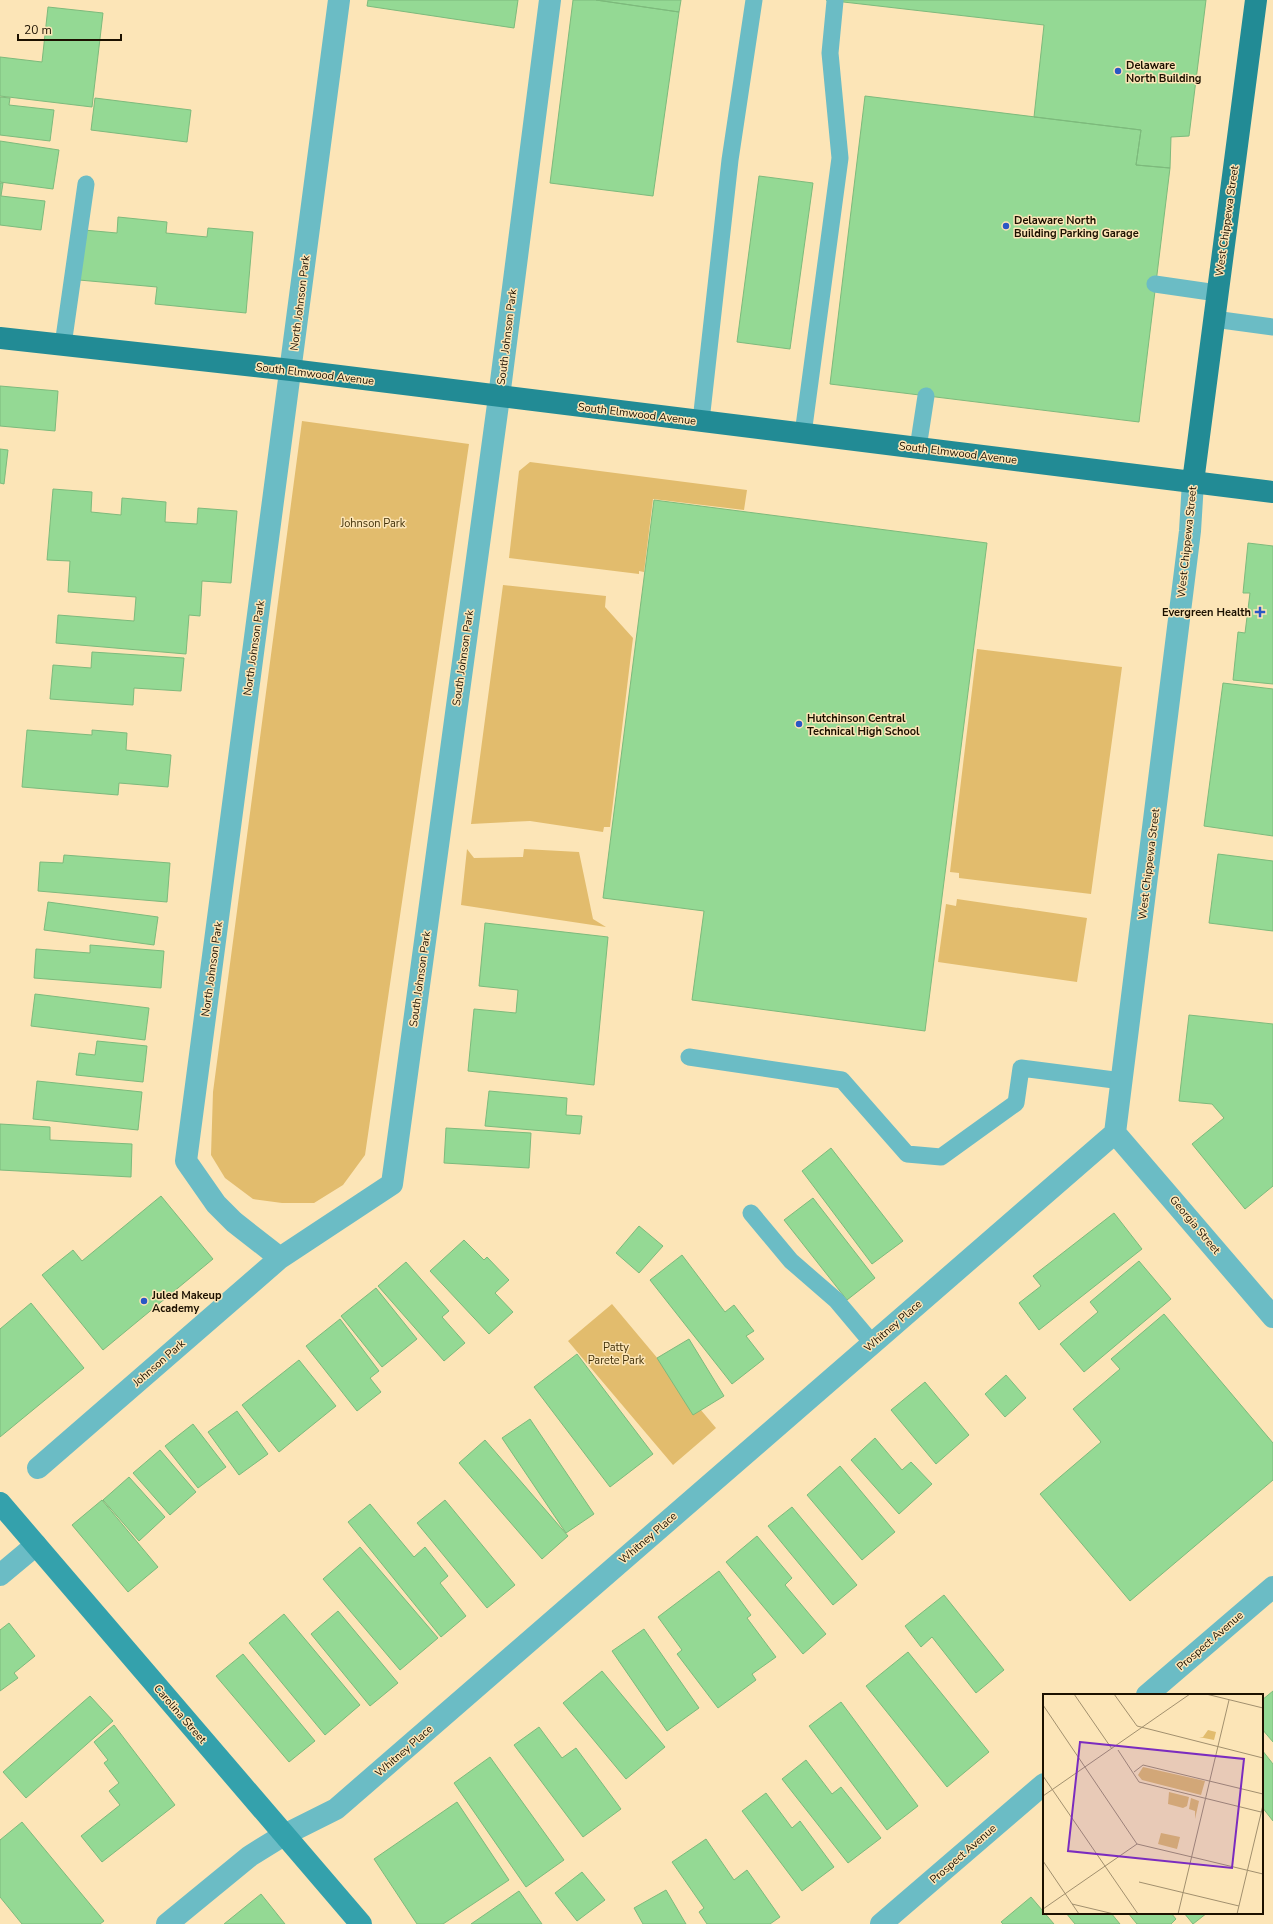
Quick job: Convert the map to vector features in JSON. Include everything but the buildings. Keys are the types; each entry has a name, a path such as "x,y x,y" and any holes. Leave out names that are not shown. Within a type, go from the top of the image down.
{"main road":[{"name":"West Chippewa Street","path":"1193,482 1256,0"},
{"name":"South Elmwood Avenue","path":"0,338 291,370 1273,492"},
{"name":"Carolina Street","path":"0,1503 361,1924"}],"street":[{"name":"North Johnson Park","path":"280,1258 234,1222 216,1204 186,1161 339,0"},
{"name":"South Johnson Park","path":"280,1258 392,1184 499,397 550,0"},
{"name":"West Chippewa Street","path":"1116,1133 1190,531 1193,482"},
{"name":"Georgia Street","path":"1116,1133 1273,1317"},
{"name":"Whitney Place","path":"167,1924 238,1864 284,1835 336,1809 1116,1133"},
{"name":"Johnson Park","path":"38,1468 280,1258"},
{"path":"0,1575 36,1545"},
{"name":"Prospect Avenue","path":"1148,1694 1273,1587"},
{"name":"Prospect Avenue","path":"881,1924 1043,1785"}],"lane":[{"path":"700,421 730,160 754,0"},
{"path":"803,434 840,158 830,53 835,1"},
{"path":"63,345 86,184"},
{"path":"1155,284 1217,293"},
{"path":"1214,319 1273,327"},
{"path":"918,448 926,396"},
{"path":"689,1057 842,1080 907,1154 941,1157 1016,1103 1021,1068 1122,1081"},
{"path":"751,1213 790,1261 836,1300 873,1344"}],"green space":[{"name":"Johnson Park","path":"302,421 469,444 365,1155 343,1185 314,1203 282,1203 253,1199 225,1178 211,1155 213,1092"},
{"path":"530,462 747,490 744,510 653,499 644,572 639,571 639,574 509,558 519,471"},
{"path":"503,585 606,596 605,607 633,638 610,827 604,827 603,832 530,821 471,824"},
{"path":"977,649 1122,667 1091,894 959,878 959,873 950,872"},
{"path":"467,849 474,858 523,857 524,849 579,852 593,919 606,927 461,905"},
{"path":"957,899 1087,918 1077,982 938,962 946,904 956,906"},
{"name":"Patty Parete Park","path":"612,1304 716,1428 673,1465 568,1341"}],"place":[{"name":"Delaware North Building","path":"1118,71"},
{"name":"Delaware North Building Parking Garage","path":"1006,226"},
{"name":"Evergreen Health","path":"1260,612"},
{"name":"Hutchinson Central Technical High School","path":"799,724"},
{"name":"Juled Makeup Academy","path":"144,1301"}]}
